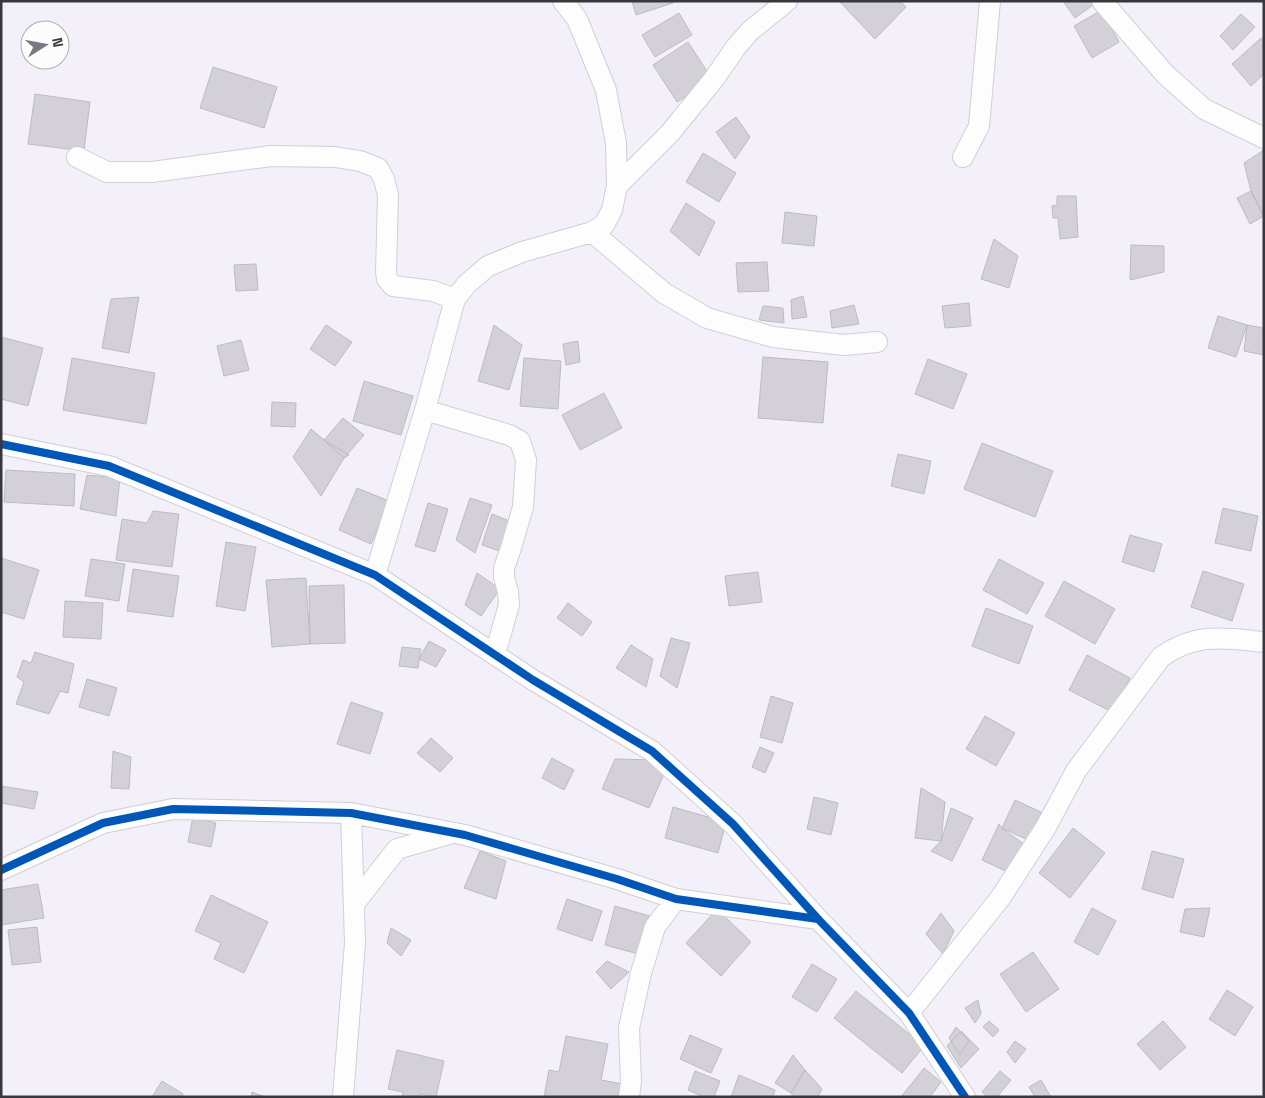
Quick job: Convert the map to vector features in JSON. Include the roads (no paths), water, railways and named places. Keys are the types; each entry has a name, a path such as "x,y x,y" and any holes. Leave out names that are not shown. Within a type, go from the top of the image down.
{"street":[{"path":"375,574 425,410 455,299 467,284 488,266 522,252 592,232 604,225 612,210 617,186 616,143 606,90 577,19 563,1"},
{"path":"617,186 670,133 750,31 787,1"},
{"path":"963,158 979,126 990,1"},
{"path":"1102,1 1165,74 1204,109 1264,138"},
{"path":"77,157 107,172 152,172 271,156 335,157 360,161 378,168 388,195 387,279 393,286 433,291 455,299"},
{"path":"592,232 664,293 708,318 773,337 844,345 877,342"},
{"path":"425,410 509,435 520,441 526,460 523,507 504,568 509,605 495,654"},
{"path":"1,444 109,466 375,574 533,680 652,751 733,824 818,919 909,1014 966,1097"},
{"path":"909,1014 1001,897 1046,826 1076,771 1162,657 1174,648 1206,638 1264,642"},
{"path":"1,870 102,823 173,809 351,813 453,832 617,879 676,899 818,919"},
{"path":"343,1097 355,943 351,813"},
{"path":"354,904 397,849 453,832"},
{"path":"629,1097 631,1082 629,1028 642,973 655,927 676,899"}]}
